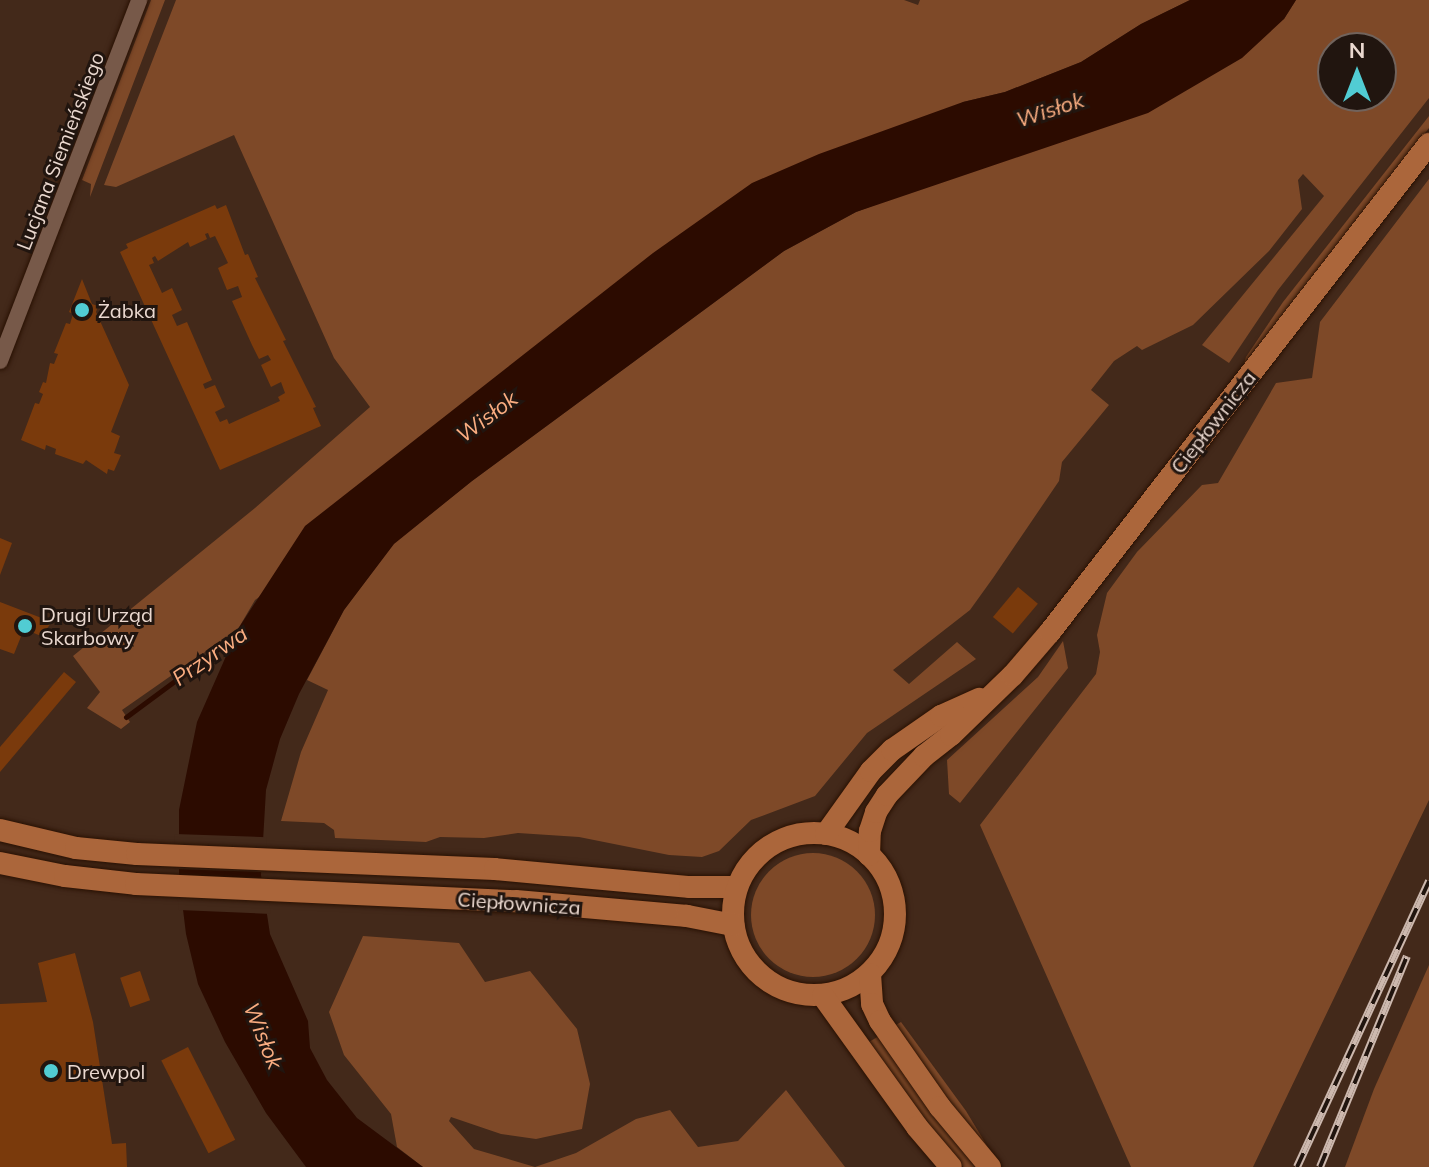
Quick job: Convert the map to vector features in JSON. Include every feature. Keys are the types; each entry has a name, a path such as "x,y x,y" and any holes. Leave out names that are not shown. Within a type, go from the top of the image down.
{"main road":[{"name":"Ciepłownicza","path":"869,855 876,812 887,795 1013,675 1074,603 1429,144"},
{"name":"Ciepłownicza","path":"826,834 871,771 892,750 941,716 991,694"},
{"name":"Ciepłownicza","path":"0,830 76,848 137,854 495,869 690,887 735,887"},
{"path":"826,834 842,837 869,855 891,886 896,911 887,951 870,974 848,988 823,996 798,995 774,986 755,970 741,949 733,925 735,887 746,867 762,851 793,837 826,834"},
{"name":"Ciepłownicza","path":"0,863 65,876 136,884 516,901 687,916 733,925"},
{"path":"870,974 872,1004 880,1021 940,1107 990,1167"},
{"path":"823,996 917,1127 951,1167"}],"street":[{"name":"Lucjana Siemieńskiego","path":"0,361 139,0"}],"shaded area":[{"path":"151,0 165,0 90,197 91,184 82,180"},
{"path":"176,0 904,0 918,5 920,0 1190,0 1141,24 1081,62 1005,92 963,102 255,600 238,629 122,710 130,722 121,729 87,708 100,692 73,656 255,508 370,407 334,358 234,135 116,187 104,185"},
{"path":"1296,0 1429,0 1429,98 1278,290 1229,363 1202,345 1324,196 1303,174 1298,180 1302,209 1269,251 1193,325 1142,350 1137,346 1114,361 1091,390 1109,405 1062,462 1059,481 993,578 970,610 893,670 909,684 957,642 976,659 867,733 815,796 751,820 719,851 702,857 669,855 579,837 518,833 484,838 440,837 426,842 335,838 334,830 324,823 281,821 301,752 328,690 307,680 344,610 394,543 472,481 784,251 856,212 917,189 1284,19"},
{"path":"1429,116 1429,128 1243,367 1246,357 1283,302"},
{"path":"1429,179 1429,800 1253,1167 1131,1167 980,825 1096,674 1100,652 1097,635 1107,593 1137,552 1202,485 1218,483 1276,383 1312,378 1320,322"},
{"path":"1063,641 1068,668 960,803 949,794 947,760 1038,677"},
{"path":"813,853 837,858 857,871 870,891 875,915 870,939 857,959 837,972 813,977 789,972 769,959 756,939 751,915 756,891 769,871 789,858"},
{"path":"363,936 459,943 485,982 530,971 577,1029 590,1084 582,1129 536,1139 501,1134 451,1117 449,1121 474,1149 535,1167 423,1167 397,1147 391,1114 344,1055 329,1012"},
{"path":"1429,965 1429,1167 1345,1167 1374,1089"},
{"path":"901,1022 966,1111 992,1154 943,1095 894,1026"},
{"path":"879,1036 979,1167 963,1167 929,1125 869,1042"},
{"path":"786,1090 845,1167 535,1167 576,1153 636,1119 670,1110 698,1147 738,1141"}],"water":[{"name":"Wisłok","path":"1190,0 1296,0 1284,19 1242,58 1148,113 856,212 784,251 472,481 394,544 344,610 299,694 280,739 266,790 261,875 270,934 308,1021 310,1048 327,1080 357,1118 423,1167 306,1167 266,1113 225,1042 198,984 186,934 179,877 179,810 197,722 238,629 305,526 653,253 752,183 819,154 963,102 1005,92 1081,62 1141,24"}],"pier":[{"path":"175,834 267,837 266,872 174,869"},
{"path":"175,875 265,878 271,914 179,910"}],"building":[{"path":"215,205 217,209 226,205 245,255 248,254 258,277 255,278 286,340 283,341 316,407 313,408 321,426 220,470 120,252 128,248 126,244","holes":["208,233 210,238 215,236 228,263 218,268 227,290 238,286 242,297 232,301 252,345 259,359 268,355 271,360 261,365 271,387 281,382 285,393 278,397 280,401 229,424 227,419 220,422 215,412 225,407 215,385 205,389 203,384 212,380 187,322 177,326 172,315 182,310 172,288 162,293 149,265 154,263 152,258 155,256 158,261 188,242 190,247 207,239 205,234"]},
{"path":"82,279 92,304 98,306 96,312 129,385 111,432 120,436 114,453 121,455 114,471 108,469 107,474 86,460 83,464 55,454 56,449 46,445 45,450 21,440 35,403 39,404 43,394 39,392 43,382 46,383 50,363 54,364 58,354 54,353 66,323 70,324 73,314 69,312"},
{"name":"Drugi Urząd Skarbowy","path":"0,538 12,543 0,575"},
{"path":"1018,587 1038,604 1013,634 993,617"},
{"name":"Drugi Urząd Skarbowy","path":"0,602 52,622 41,636 24,629 14,654 0,649"},
{"path":"64,672 76,682 0,772 0,747"},
{"name":"Drewpol","path":"75,953 93,1022 112,1144 126,1143 127,1167 0,1167 0,1004 47,1002 38,963"},
{"path":"140,971 150,1000 130,1007 120,978"},
{"path":"188,1047 235,1140 208,1153 161,1061"}],"waterway":[{"name":"Przyrwa","path":"126,717 238,634"}],"railway":[{"path":"1297,1167 1429,881"},
{"path":"1320,1167 1407,956"}],"place":[{"name":"Żabka","path":"82,310"},
{"name":"Drugi Urząd Skarbowy","path":"25,626"},
{"name":"Drewpol","path":"51,1071"}]}
